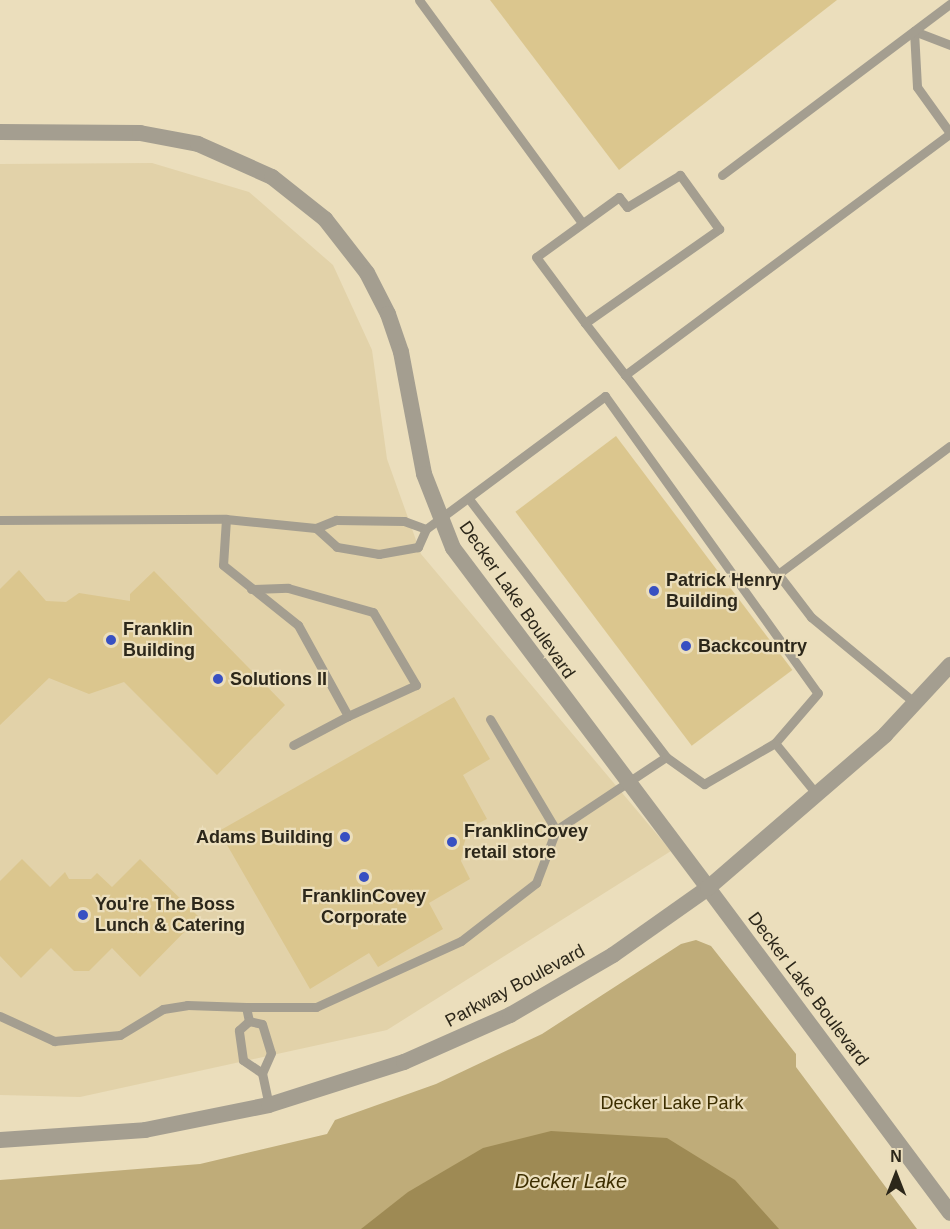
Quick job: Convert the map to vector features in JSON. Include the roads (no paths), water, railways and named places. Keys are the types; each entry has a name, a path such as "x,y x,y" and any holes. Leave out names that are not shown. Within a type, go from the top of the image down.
{"street":[{"name":"Decker Lake Boulevard","path":"0,132 167,137 233,157 297,193 344,240 388,314 432,524 453,548 950,1213"},
{"name":"Parkway Boulevard","path":"0,1140 145,1130 269,1105 394,1066 510,1015 613,956 708,888 818,796 915,703 950,665"}],"lane":[{"path":"419,0 582,223"},
{"path":"722,175 946,7 935,0"},
{"path":"914,32 950,45"},
{"path":"625,375 950,133 917,87 914,32"},
{"path":"585,323 719,229 680,175 627,207 619,196 536,257 585,323 811,617 915,703"},
{"path":"316,528 338,547 379,554 418,547 432,524 469,499 605,396 818,693 775,743 704,784 666,757 469,499"},
{"path":"778,574 950,446"},
{"path":"0,520 226,519 316,528 336,520 404,521 432,524"},
{"path":"226,519 223,565 250,590 298,625 348,716"},
{"path":"250,590 288,588 373,612 416,685 348,716 293,745"},
{"path":"489,719 556,830"},
{"path":"775,743 818,796"},
{"path":"0,1016 54,1041 120,1035 163,1009 187,1005 316,1007 461,941 536,883 556,830 666,757"},
{"path":"246,1007 249,1021"},
{"path":"249,1021 262,1023 271,1053 262,1073 269,1105"},
{"path":"249,1021 239,1030 243,1060 262,1073"}],"water":[{"name":"Decker Lake","path":"551,1131 667,1138 735,1180 779,1229 361,1229 408,1192 483,1148"}],"place":[{"name":"Patrick Henry Building","path":"654,591"},
{"name":"Franklin Building","path":"111,640"},
{"name":"Backcountry","path":"686,646"},
{"name":"Solutions II","path":"218,679"},
{"name":"Adams Building","path":"345,837"},
{"name":"FranklinCovey retail store","path":"452,842"},
{"name":"FranklinCovey Corporate","path":"364,877"},
{"name":"You're The Boss Lunch & Catering","path":"83,915"}],"park label":[{"name":"Decker Lake Park","path":"672,1103"}]}
